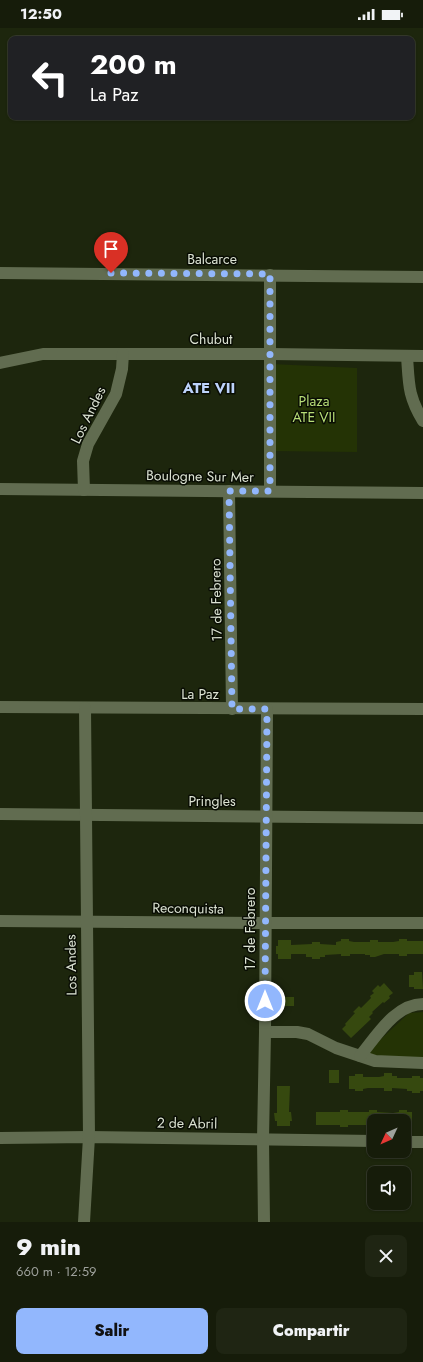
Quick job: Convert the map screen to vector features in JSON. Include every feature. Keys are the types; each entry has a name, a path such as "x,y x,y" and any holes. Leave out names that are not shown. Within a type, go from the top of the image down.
{"street":[{"name":"Balcarce","path":"0,273 270,274 423,277"},
{"path":"270,274 270,491"},
{"name":"Chubut","path":"0,363 43,354 423,356"},
{"name":"Los Andes","path":"84,490 83,461 88,444 116,394 122,369 123,354"},
{"path":"407,356 410,391 414,405 423,421"},
{"name":"Boulogne Sur Mer","path":"0,489 423,493"},
{"name":"17 de Febrero","path":"229,491 232,709"},
{"name":"La Paz","path":"0,707 423,709"},
{"name":"Los Andes","path":"84,1222 89,1137 85,708"},
{"name":"17 de Febrero","path":"264,1222 263,1139 267,709"},
{"name":"Pringles","path":"0,814 423,818"},
{"name":"Reconquista","path":"0,921 265,923 423,922"},
{"path":"360,1056 396,1014 404,1008 423,1004"},
{"path":"265,1032 297,1032 308,1034 336,1048 375,1061 423,1063"},
{"name":"2 de Abril","path":"0,1138 89,1137 367,1141"},
{"path":"411,1142 423,1142"}],"green space":[{"name":"Plaza ATE VII","path":"271,364 357,368 357,452 270,451"},
{"path":"423,1012 423,1059 368,1055 379,1041 409,1013"}],"building":[{"path":"341,939 349,939 349,941 354,942 370,942 370,940 378,940 378,942 393,942 399,941 399,939 407,939 407,941 423,941 423,954 407,954 407,956 399,956 399,954 384,954 370,957 370,955 365,954 350,954 350,956 341,956 341,954 325,955 325,957 320,957 320,959 312,959 312,957 306,957 306,954 291,954 291,959 278,959 278,954 276,954 278,940 291,940 291,945 320,942 320,944 336,945 336,942 341,941"},
{"path":"414,972 422,972 423,989 414,989 414,987 409,987 409,975 414,975"},
{"path":"384,983 393,993 389,996 390,998 372,1012 373,1013 369,1017 371,1019 351,1038 342,1029 346,1025 345,1024 359,1006 361,1008 371,998 370,996 374,993 372,991 378,985 380,987"},
{"path":"281,997 294,997 294,1006 281,1006"},
{"path":"329,1070 339,1070 339,1083 329,1083"},
{"path":"384,1073 392,1073 392,1076 397,1076 397,1078 412,1078 412,1076 420,1076 420,1078 423,1078 423,1091 420,1091 420,1093 412,1093 412,1091 407,1091 407,1089 392,1088 392,1091 384,1091 384,1088 368,1088 363,1089 363,1091 349,1089 349,1076 363,1074 363,1077 379,1077 384,1076"},
{"path":"277,1086 290,1086 289,1112 291,1112 292,1121 290,1121 290,1126 277,1126 277,1121 275,1121 274,1113 277,1113"},
{"path":"340,1110 348,1110 348,1112 369,1112 369,1110 377,1110 377,1112 393,1113 399,1112 399,1110 407,1110 407,1112 412,1112 412,1125 411,1114 367,1114 367,1125 348,1125 348,1127 340,1127 340,1125 316,1125 316,1112 340,1112"}],"district":[{"name":"ATE VII","path":"209,388"}],"route":[{"path":"111,273 270,274 270,491 229,491 232,709 267,709 265,1001"}]}
